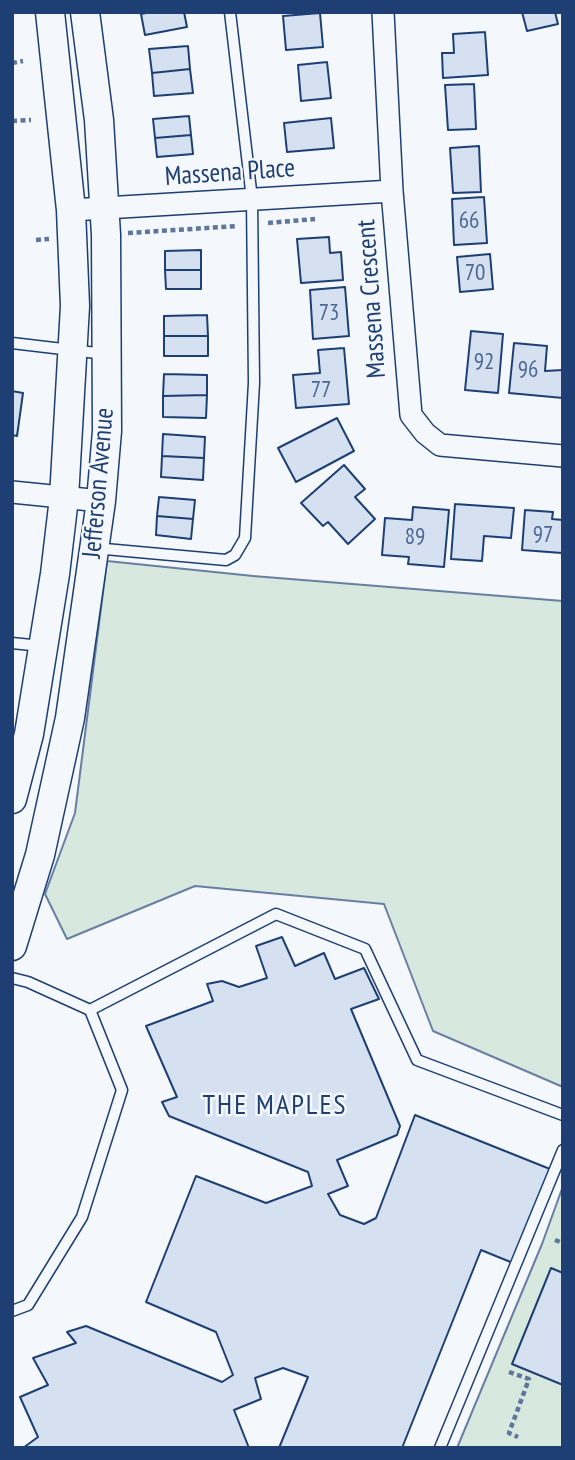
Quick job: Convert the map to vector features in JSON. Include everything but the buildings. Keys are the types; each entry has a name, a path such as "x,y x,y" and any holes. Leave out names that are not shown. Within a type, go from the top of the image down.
{"street":[{"name":"Jefferson Avenue","path":"12,799 29,734 64,498 75,306 71,210 50,12"},
{"name":"Jefferson Avenue","path":"12,946 40,855 57,785 101,502 107,431 104,209 99,120 85,12"},
{"name":"Massena Crescent","path":"383,12 392,191 411,415 425,433 440,445 563,456"},
{"name":"Massena Place","path":"71,210 392,191"},
{"path":"12,492 101,502"},
{"path":"12,799 34,797 57,785"}],"lane":[{"path":"94,548 226,560 235,555 245,538 254,383 252,199 230,12"},
{"path":"12,344 108,354"},
{"path":"12,643 44,646"},
{"path":"90,1010 276,914 365,949 417,1060 563,1115"},
{"path":"12,978 28,982 90,1010 122,1090 82,1217 27,1305 12,1311"},
{"path":"440,1448 563,1150"}],"path":[{"path":"12,64 23,61"},
{"path":"12,121 31,120"},
{"path":"555,1240 563,1243"},
{"path":"509,1372 529,1380 509,1433 519,1437"}],"shaded area":[{"path":"107,561 253,576 563,601 563,1087 433,1031 384,904 195,886 67,939 45,894 75,813"},
{"path":"563,1186 563,1448 457,1448 542,1244"}],"district":[{"name":"THE MAPLES","path":"275,1106"}]}
